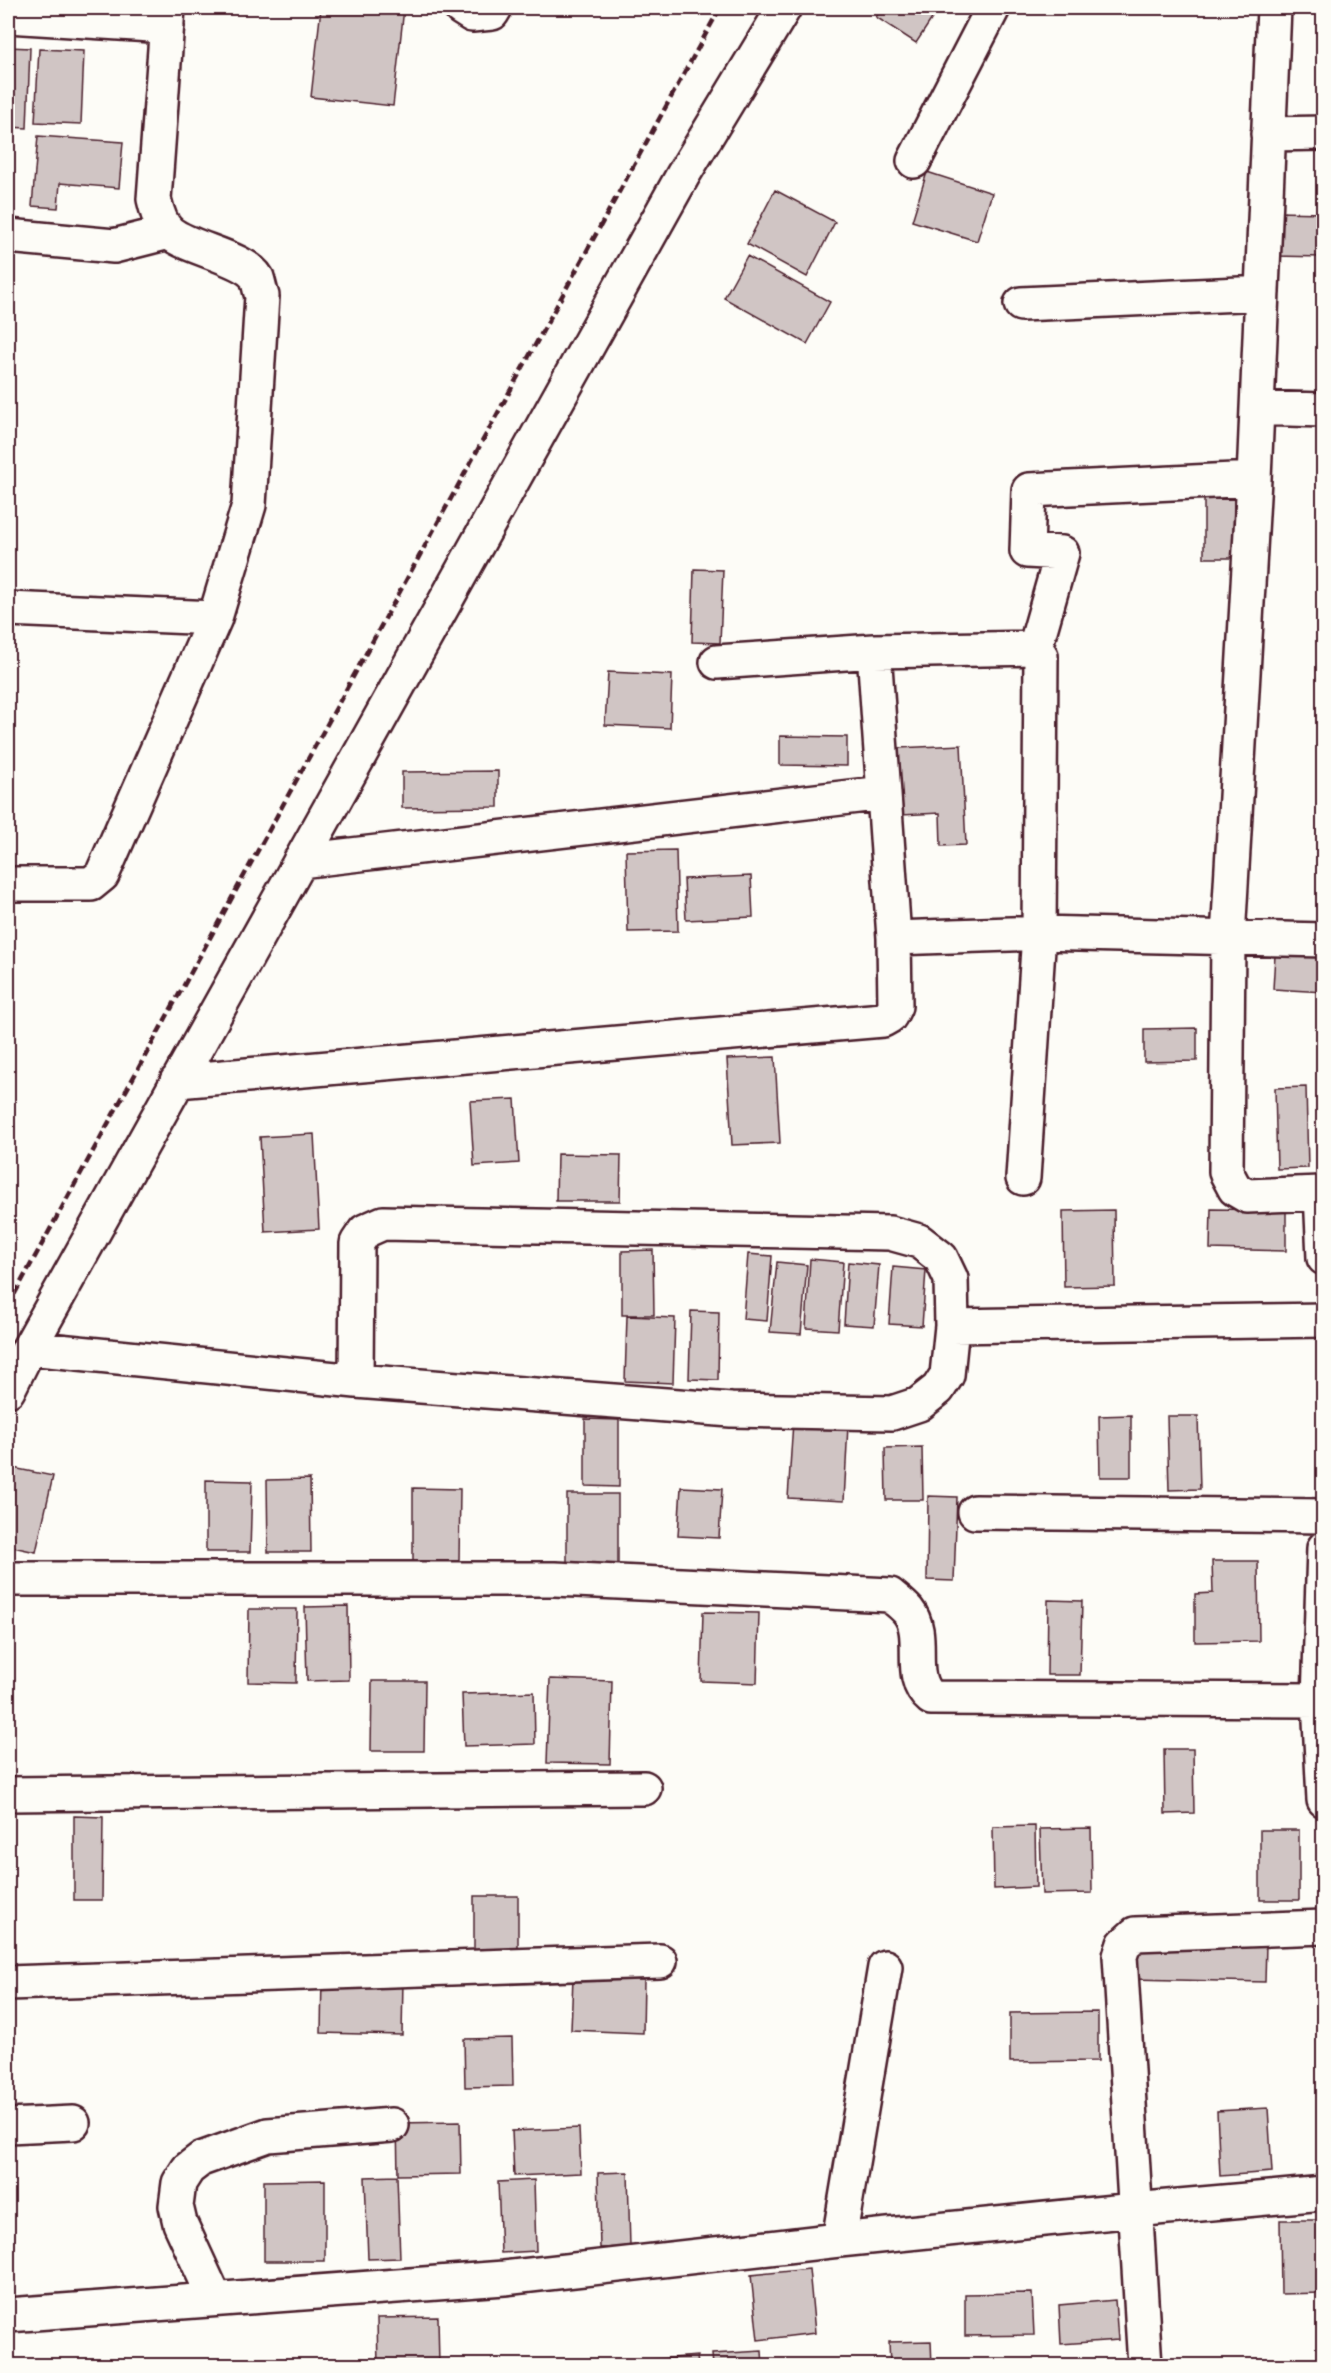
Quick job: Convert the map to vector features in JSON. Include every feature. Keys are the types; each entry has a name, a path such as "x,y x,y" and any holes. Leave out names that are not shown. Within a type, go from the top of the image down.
{"street":[{"path":"461,8 472,15 492,12 495,8"},
{"path":"8,1390 28,1348 683,175 784,8"},
{"path":"914,161 993,8"},
{"path":"1274,8 1254,479 1228,938 1226,1172 1235,1189 1247,1196 1322,1193 1323,1258"},
{"path":"8,16 167,17 154,199 160,219 169,232 190,244 248,268 257,278 262,297 249,505 215,618 102,875 91,884 8,884"},
{"path":"1268,134 1323,133"},
{"path":"8,236 114,246 169,232"},
{"path":"1021,304 1262,293"},
{"path":"1257,408 1323,410"},
{"path":"1035,648 1062,553 1027,551 1029,490 1254,479"},
{"path":"8,609 215,618"},
{"path":"717,662 874,651 1035,648"},
{"path":"1023,1178 1039,933 1041,656 1035,648"},
{"path":"177,1081 883,1020 890,1016 895,1006 894,938 874,651"},
{"path":"300,861 884,793"},
{"path":"894,938 1039,933 1323,940"},
{"path":"28,1348 356,1381 730,1410 892,1413 919,1404 938,1389 947,1375 952,1326 951,1279 941,1258 919,1241 890,1233 383,1223 365,1231 357,1243 356,1381"},
{"path":"952,1326 1323,1320"},
{"path":"975,1512 1323,1516"},
{"path":"1323,1548 1319,1700 1323,1800"},
{"path":"8,1579 555,1580 890,1595 909,1611 917,1631 919,1682 923,1691 931,1698 1319,1700"},
{"path":"8,1794 644,1788"},
{"path":"1145,2366 1120,1956 1124,1944 1135,1934 1323,1927"},
{"path":"8,1983 660,1961"},
{"path":"839,2240 885,1967"},
{"path":"8,2126 73,2123"},
{"path":"215,2299 180,2223 176,2206 179,2183 188,2169 201,2159 268,2135 392,2125"},
{"path":"8,2315 504,2278 839,2240 1323,2193"}],"building":[{"path":"321,8 404,8 393,106 311,97"},
{"path":"882,8 939,8 916,43 876,17"},
{"path":"8,47 30,48 27,128 8,127"},
{"path":"39,49 84,51 81,124 35,122"},
{"path":"38,136 123,142 119,188 60,183 58,208 32,206"},
{"path":"927,172 992,193 977,241 912,221"},
{"path":"775,190 835,222 807,277 747,244"},
{"path":"1276,212 1324,213 1324,257 1275,256"},
{"path":"747,256 830,302 807,344 724,298"},
{"path":"1204,490 1234,490 1233,558 1204,558"},
{"path":"694,569 723,570 720,643 692,642"},
{"path":"608,672 672,675 670,728 605,725"},
{"path":"780,736 847,737 847,766 780,765"},
{"path":"961,745 966,845 941,846 940,813 901,815 898,748"},
{"path":"498,771 498,807 402,808 402,772"},
{"path":"676,850 678,931 628,932 626,851"},
{"path":"751,876 753,917 686,920 684,879"},
{"path":"1275,955 1324,957 1324,992 1273,989"},
{"path":"1197,1028 1197,1061 1144,1062 1144,1029"},
{"path":"775,1057 780,1143 732,1145 727,1059"},
{"path":"1306,1087 1308,1168 1277,1169 1275,1088"},
{"path":"515,1099 519,1163 474,1166 470,1101"},
{"path":"314,1134 319,1229 265,1232 260,1137"},
{"path":"557,1154 621,1155 620,1201 556,1201"},
{"path":"1211,1209 1286,1210 1286,1251 1210,1249"},
{"path":"1114,1210 1115,1286 1064,1287 1063,1211"},
{"path":"653,1250 654,1315 622,1315 622,1251"},
{"path":"748,1254 772,1256 767,1321 743,1319"},
{"path":"810,1259 843,1262 838,1330 806,1328"},
{"path":"777,1262 807,1265 801,1334 770,1332"},
{"path":"848,1262 879,1265 874,1326 844,1324"},
{"path":"893,1267 926,1270 922,1326 889,1324"},
{"path":"691,1311 719,1312 718,1380 689,1379"},
{"path":"627,1316 675,1318 673,1383 625,1381"},
{"path":"1131,1415 1131,1477 1100,1477 1099,1416"},
{"path":"1167,1416 1198,1416 1200,1489 1169,1490"},
{"path":"585,1419 619,1420 619,1487 585,1486"},
{"path":"793,1422 848,1425 844,1501 788,1498"},
{"path":"922,1447 923,1500 886,1500 885,1448"},
{"path":"8,1467 53,1476 36,1552 8,1546"},
{"path":"310,1479 311,1552 268,1552 267,1480"},
{"path":"206,1480 252,1481 250,1552 206,1552"},
{"path":"681,1487 722,1489 719,1538 678,1536"},
{"path":"413,1488 460,1489 459,1561 413,1561"},
{"path":"567,1494 618,1494 618,1569 567,1569"},
{"path":"928,1496 957,1497 954,1581 927,1580"},
{"path":"1212,1561 1258,1561 1259,1641 1195,1642 1195,1594 1213,1593"},
{"path":"1048,1600 1082,1601 1080,1675 1047,1675"},
{"path":"348,1606 349,1680 307,1681 305,1607"},
{"path":"249,1609 297,1609 296,1683 248,1682"},
{"path":"703,1612 759,1613 757,1683 701,1681"},
{"path":"550,1679 612,1681 610,1764 547,1763"},
{"path":"372,1681 425,1681 424,1751 371,1751"},
{"path":"534,1692 535,1744 464,1746 462,1694"},
{"path":"1164,1749 1193,1749 1194,1813 1165,1814"},
{"path":"74,1816 103,1817 102,1900 74,1900"},
{"path":"1035,1826 1036,1887 994,1889 993,1827"},
{"path":"1091,1828 1092,1893 1042,1894 1040,1829"},
{"path":"1260,1830 1299,1830 1299,1900 1260,1900"},
{"path":"474,1896 518,1896 518,1950 474,1950"},
{"path":"1132,1941 1266,1944 1265,1982 1131,1979"},
{"path":"322,1977 403,1979 402,2035 321,2033"},
{"path":"573,1977 644,1980 643,2033 571,2030"},
{"path":"1098,2012 1098,2061 1010,2062 1010,2013"},
{"path":"512,2038 513,2086 465,2087 464,2039"},
{"path":"1268,2108 1272,2172 1220,2176 1217,2111"},
{"path":"460,2122 461,2174 398,2175 397,2123"},
{"path":"579,2128 581,2173 514,2176 512,2131"},
{"path":"628,2172 630,2247 600,2248 598,2173"},
{"path":"397,2176 400,2258 368,2259 365,2177"},
{"path":"325,2180 325,2261 264,2261 264,2181"},
{"path":"534,2180 536,2251 501,2253 498,2182"},
{"path":"1280,2220 1321,2220 1322,2293 1281,2294"},
{"path":"809,2269 815,2333 758,2340 751,2275"},
{"path":"1032,2293 1034,2335 965,2336 965,2294"},
{"path":"1115,2300 1118,2340 1061,2344 1059,2305"},
{"path":"438,2317 439,2366 378,2366 377,2318"},
{"path":"931,2341 932,2366 890,2366 889,2342"},
{"path":"762,2351 763,2366 713,2366 712,2354"},
{"path":"697,2356 698,2366 649,2366 648,2360"}],"railway":[{"path":"8,1306 720,8"}]}
